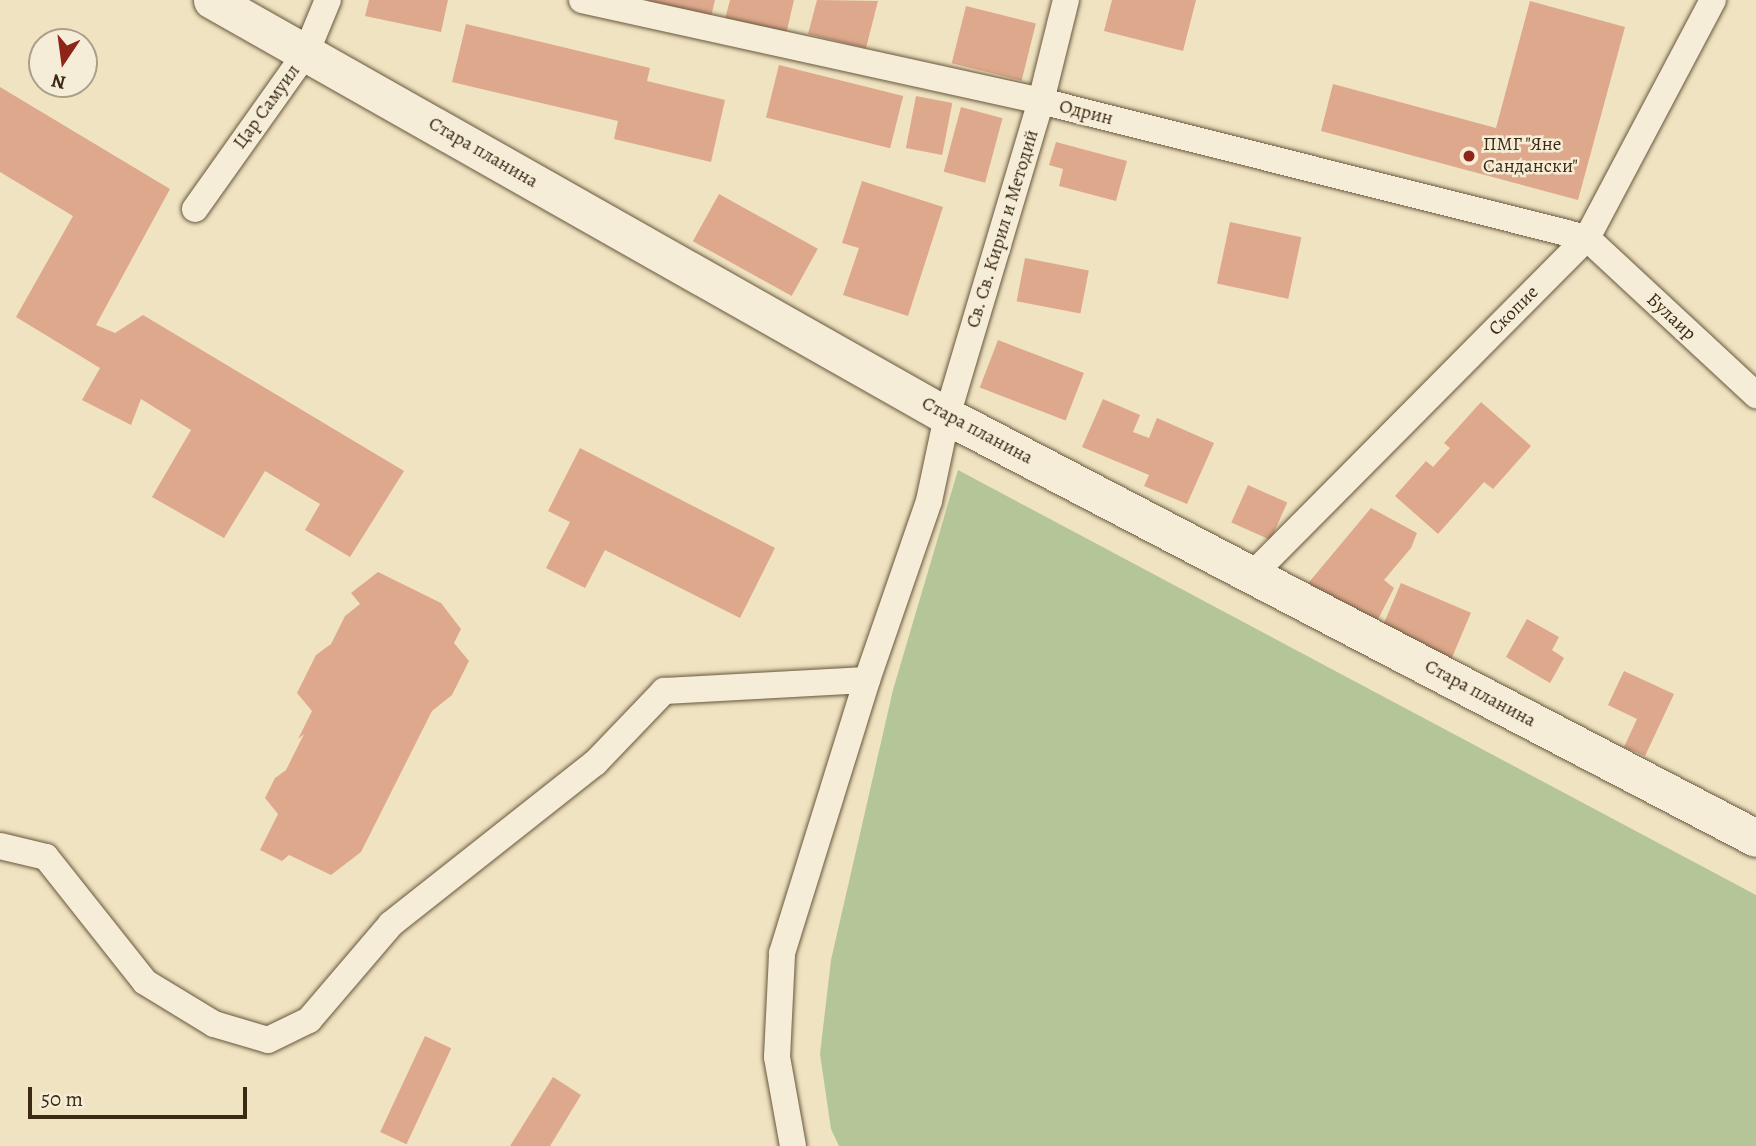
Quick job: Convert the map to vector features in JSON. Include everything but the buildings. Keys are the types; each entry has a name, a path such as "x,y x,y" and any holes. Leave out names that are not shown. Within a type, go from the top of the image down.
{"street":[{"name":"Стара планина","path":"212,0 947,416 1756,838"},
{"name":"Цар Самуил","path":"195,209 306,53 328,0"},
{"name":"Одрин","path":"582,0 1041,102 1587,238"},
{"name":"Св. Св. Кирил и Методий","path":"794,1144 777,1057 782,953 867,680 929,501 947,416 1041,102 1066,0"},
{"name":"Скопие","path":"1252,575 1587,238 1713,0"},
{"name":"Булаир","path":"1587,238 1756,395"},
{"path":"0,846 46,856 145,982 214,1024 268,1040 309,1020 391,924 595,763 664,691 867,680"}],"green space":[{"path":"958,470 1756,895 1756,1146 839,1146 831,1129 820,1054 831,960 893,690"}],"place":[{"name":"ПМГ \"Яне Сандански\"","path":"1469,156"}]}
